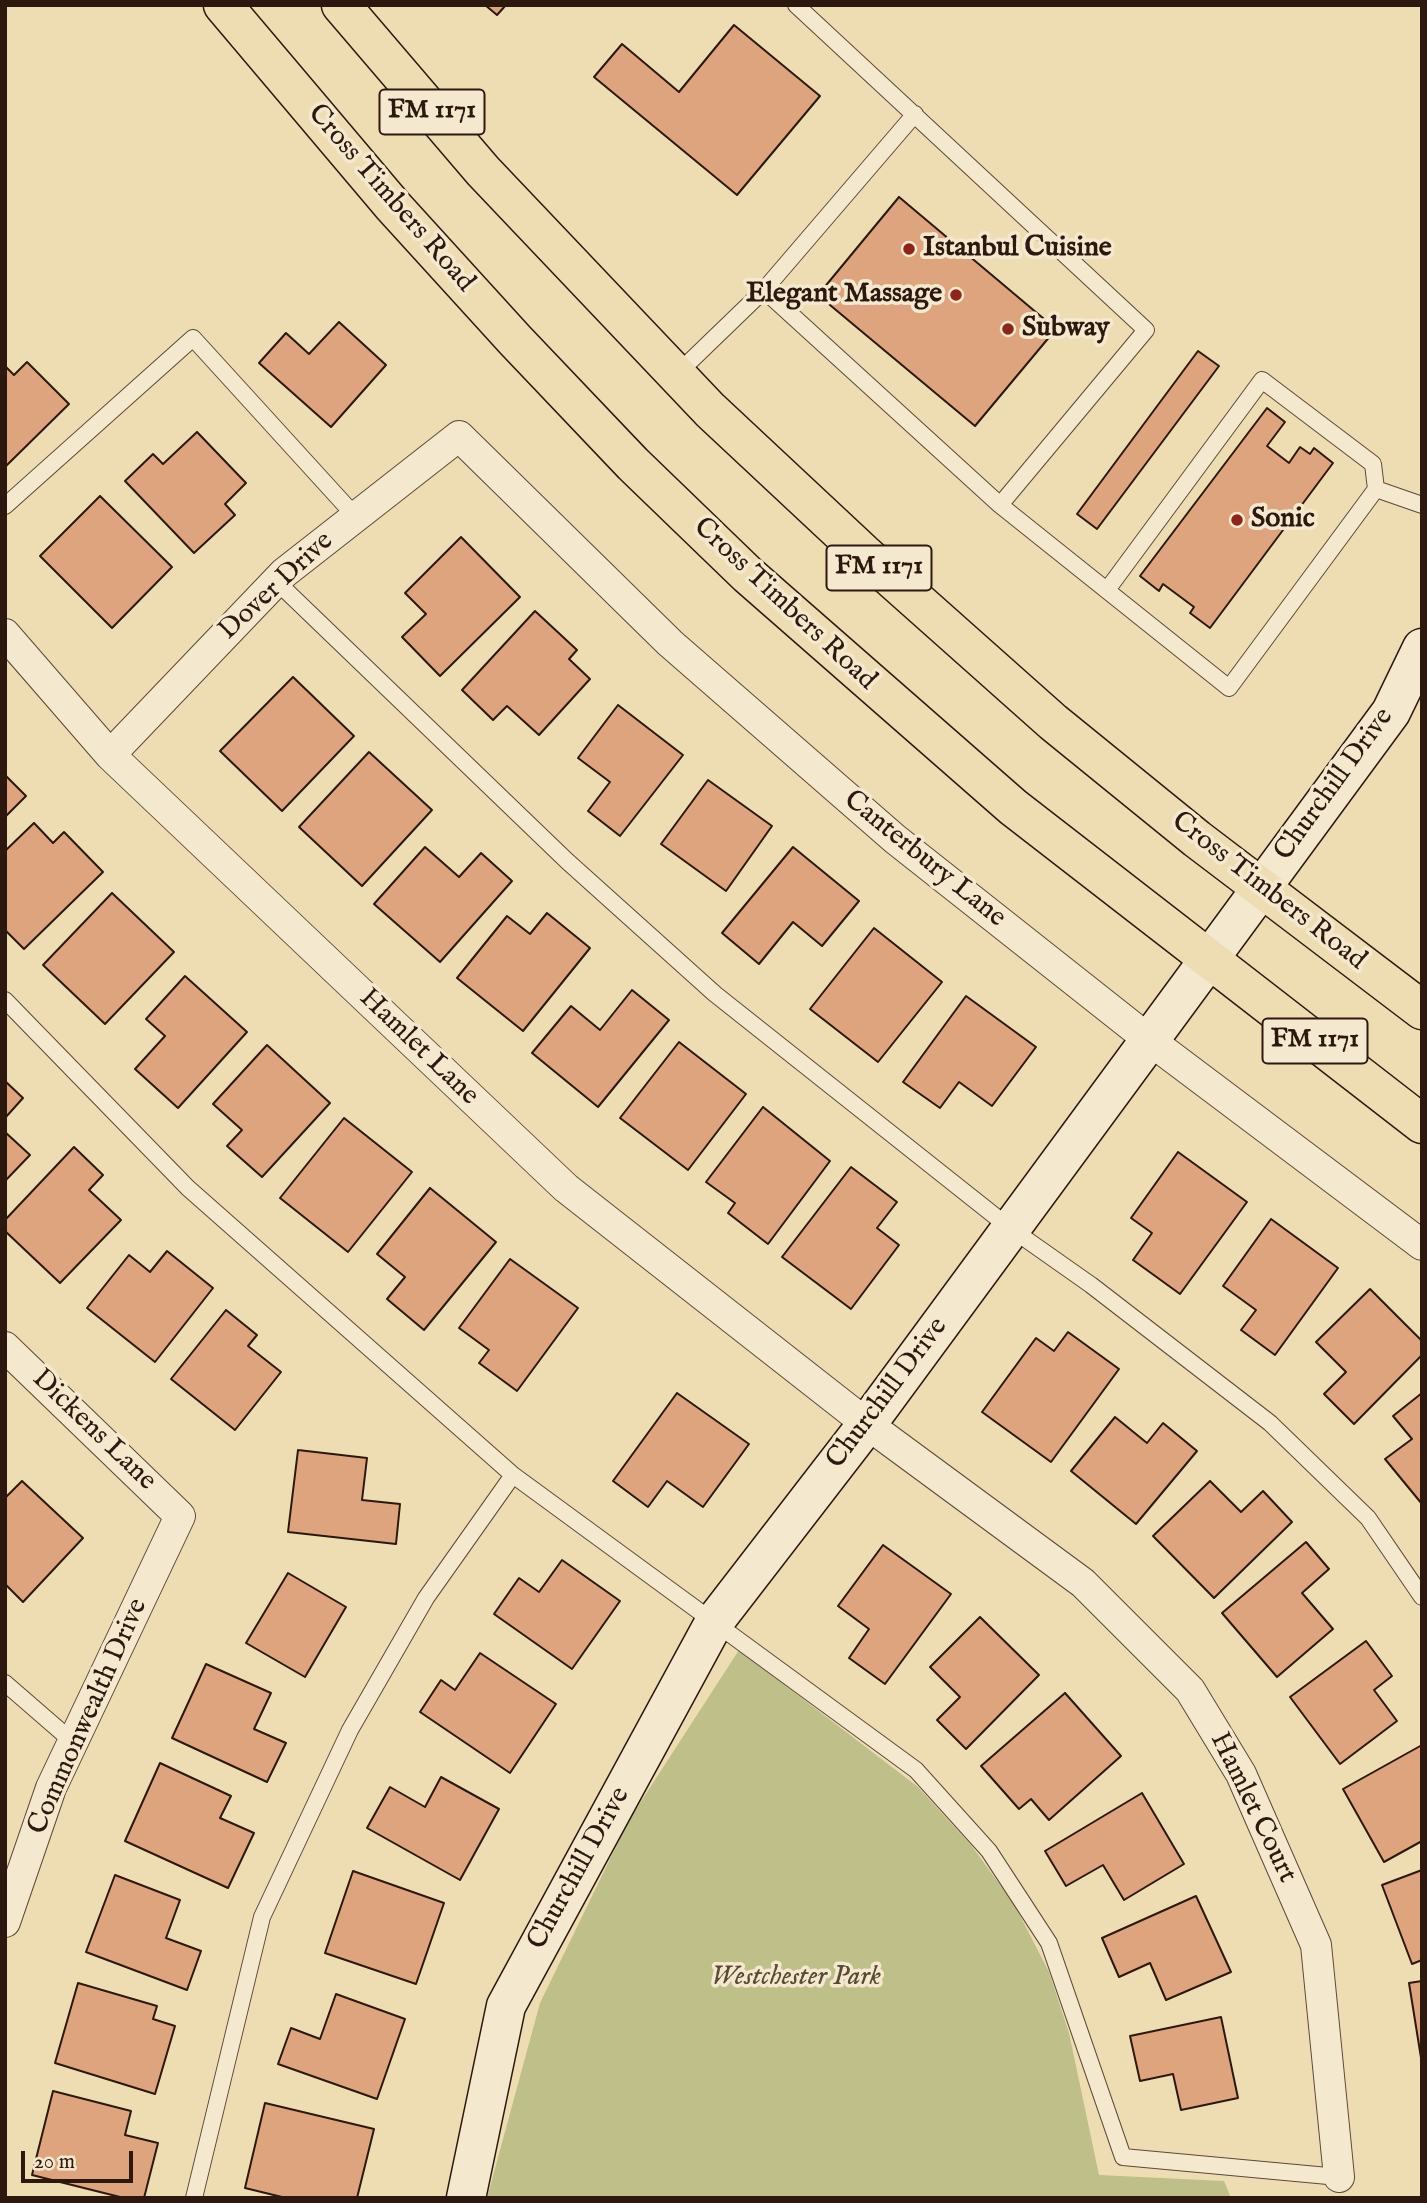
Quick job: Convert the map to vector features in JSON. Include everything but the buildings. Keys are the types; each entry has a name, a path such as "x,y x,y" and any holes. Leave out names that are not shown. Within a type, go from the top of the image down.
{"main road":[{"name":"Cross Timbers Road","path":"223,5 402,217 524,350 681,511 883,696 1013,807 1208,961 1422,1124"},
{"name":"Cross Timbers Road","path":"341,5 483,171 710,410 961,642 1053,722 1197,839 1422,1010"}],"street":[{"name":"Dover Drive","path":"110,754 276,581 459,436"},
{"name":"Canterbury Lane","path":"459,436 670,643 895,839 1148,1039 1422,1245"},
{"name":"Hamlet Lane","path":"5,634 110,754 566,1188 867,1424"},
{"name":"Churchill Drive","path":"466,2198 506,2006 715,1621 867,1424 1391,712 1422,648"},
{"name":"Dickens Lane","path":"5,1347 180,1516"},
{"name":"Hamlet Court","path":"867,1424 1083,1583 1190,1690 1241,1774 1316,1945 1339,2177"},
{"name":"Commonwealth Drive","path":"5,1922 51,1788 180,1516"}],"lane":[{"path":"796,5 1146,330 1000,505"},
{"path":"677,374 764,290 915,114"},
{"path":"764,290 1000,505 1229,688 1376,489 1373,464 1262,380 1107,590"},
{"path":"5,506 193,338 356,516"},
{"path":"1376,489 1422,505"},
{"path":"276,581 567,861 715,994 1010,1228 1091,1284 1270,1423 1368,1518 1422,1597"},
{"path":"5,1000 188,1188 513,1475 916,1770 989,1851 1049,1943 1123,2157 1339,2177"},
{"path":"194,2198 262,1917 357,1718 426,1598 513,1475"},
{"path":"5,1683 73,1742"}],"green space":[{"name":"Westchester Park","path":"739,1650 918,1787 971,1845 1014,1904 1049,1972 1069,2033 1099,2175 1224,2181 1231,2198 487,2198 540,2003 629,1820"}],"place":[{"name":"Istanbul Cuisine","path":"909,249"},
{"name":"Elegant Massage","path":"956,295"},
{"name":"Subway","path":"1008,329"},
{"name":"Sonic","path":"1237,520"}]}
